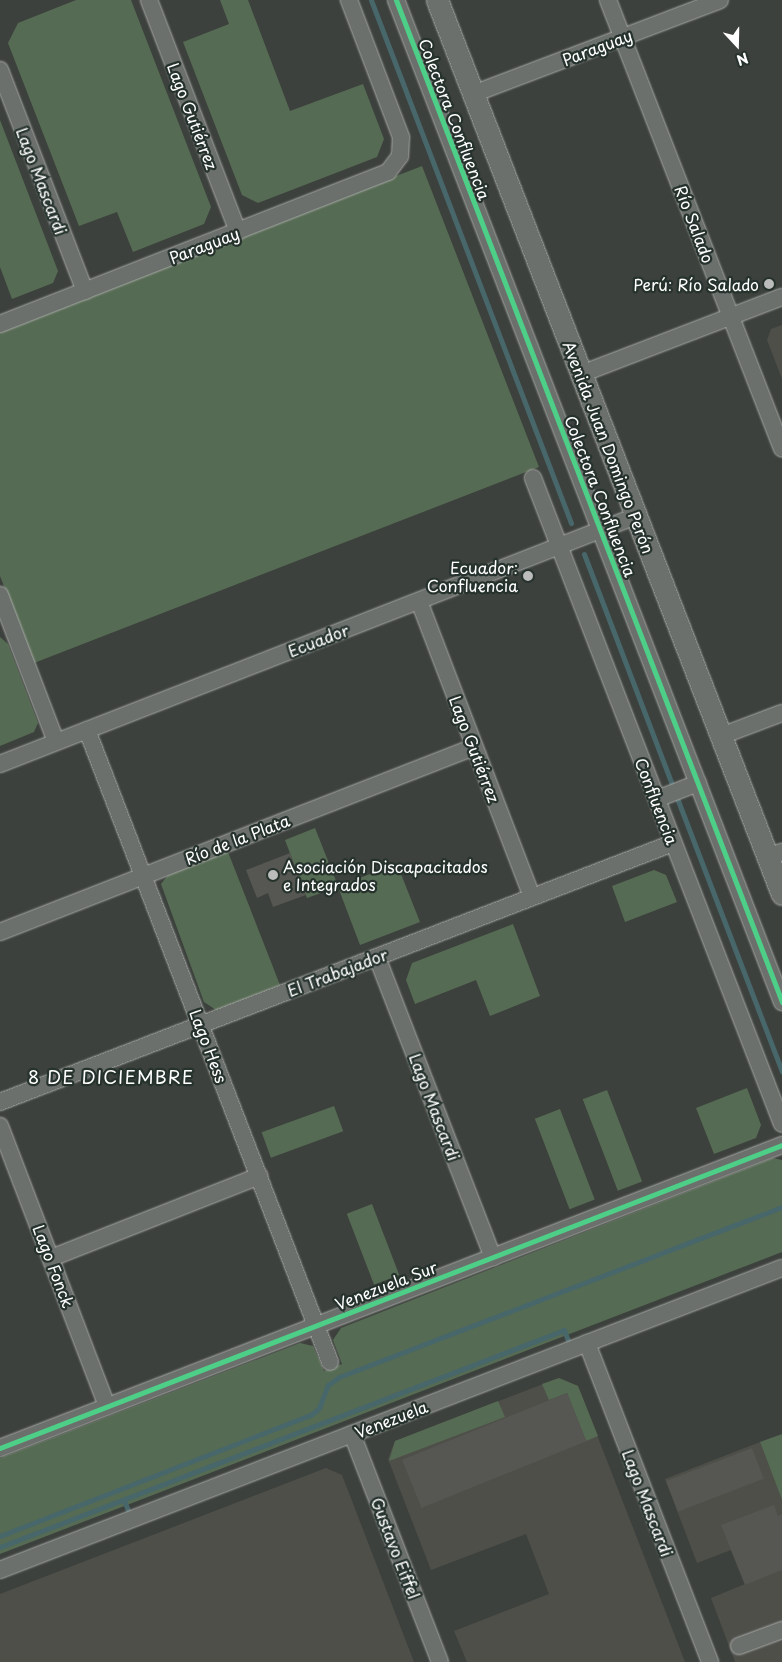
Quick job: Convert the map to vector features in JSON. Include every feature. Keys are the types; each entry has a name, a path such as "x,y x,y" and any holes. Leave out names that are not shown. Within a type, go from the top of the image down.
{"main road":[{"name":"Avenida Juan Domingo Perón","path":"437,0 721,736 775,854 782,894"}],"street":[{"name":"Lago Gutiérrez","path":"149,0 238,232"},
{"name":"Paraguay","path":"0,324 379,178 391,169 400,156 402,137 349,0"},
{"name":"Colectora Confluencia","path":"396,0 782,1002"},
{"name":"Río Salado","path":"608,0 782,448"},
{"name":"Paraguay","path":"473,94 720,0"},
{"name":"Lago Mascardi","path":"0,70 85,291"},
{"path":"581,374 782,297"},
{"name":"Confluencia","path":"533,478 782,1124"},
{"name":"Ecuador","path":"0,764 636,516"},
{"path":"0,595 5,623 56,742"},
{"name":"Lago Gutiérrez","path":"419,601 532,897"},
{"path":"721,736 782,713"},
{"name":"Lago Hess","path":"87,730 330,1362"},
{"name":"Río de la Plata","path":"0,932 474,747"},
{"path":"656,798 698,783"},
{"name":"El Trabajador","path":"0,1102 673,842"},
{"name":"Lago Mascardi","path":"377,957 493,1257"},
{"name":"Lago Fonck","path":"0,1126 107,1406"},
{"name":"Venezuela Sur","path":"0,1448 782,1145"},
{"path":"51,1258 258,1176"},
{"name":"Venezuela","path":"0,1570 782,1268"},
{"name":"Lago Mascardi","path":"586,1343 710,1662"},
{"name":"Gustavo Eiffel","path":"352,1434 440,1662"},
{"path":"739,1646 782,1630"}],"shaded area":[{"path":"782,325 782,379 767,340 771,329"},
{"path":"559,1378 578,1386 685,1662 467,1662 454,1631 549,1594 526,1534 431,1570 388,1459 395,1441"},
{"path":"760,1442 782,1500 782,1662 735,1662 711,1598 745,1584 731,1550 697,1563 665,1479"},
{"path":"326,1468 342,1475 414,1662 0,1662 0,1594"}],"green space":[{"path":"76,0 131,0 211,207 204,224 133,252 117,212 79,226 8,43 18,23"},
{"path":"220,0 248,0 290,111 363,84 384,139 377,157 258,203 242,195 183,42 229,24"},
{"path":"0,120 58,271 53,283 12,299 0,267"},
{"path":"422,166 539,467 34,663 0,576 0,330"},
{"path":"0,637 8,644 38,723 34,732 0,746"},
{"path":"315,828 338,886 397,864 420,922 360,945 338,887 307,898 285,840"},
{"path":"228,852 280,985 216,1010 204,1002 161,884 168,875"},
{"path":"654,870 666,875 677,902 625,922 612,886"},
{"path":"513,924 540,996 490,1016 476,980 415,1004 406,980 412,963"},
{"path":"747,1088 761,1125 756,1138 714,1154 696,1108"},
{"path":"607,1090 642,1181 618,1191 583,1099"},
{"path":"334,1106 343,1131 271,1158 262,1132"},
{"path":"560,1109 595,1200 570,1209 535,1119"},
{"path":"773,1158 782,1160 782,1252 0,1554 0,1458 300,1343 313,1346 324,1371 342,1364 333,1340 341,1328"},
{"path":"372,1204 399,1275 374,1285 347,1214"},
{"path":"559,1378 578,1386 598,1436 586,1441 567,1393 549,1400 542,1384"},
{"path":"498,1401 505,1417 389,1461 395,1441"},
{"path":"782,1434 782,1500 760,1442"}],"building":[{"name":"Asociación Discapacitados e Integrados","path":"290,853 306,895 273,907 268,893 257,898 246,870"},
{"path":"567,1393 586,1441 421,1508 402,1460"},
{"path":"752,1448 764,1479 678,1512 666,1481"},
{"path":"774,1505 778,1516 782,1514 782,1570 745,1585 721,1525"}],"waterway":[{"path":"371,0 571,523"},
{"path":"584,554 672,785"},
{"path":"677,798 782,1072"},
{"path":"0,1536 311,1415 319,1408 328,1385 339,1377 782,1207"},
{"path":"0,1547 564,1330 570,1346"},
{"path":"124,1500 130,1516"}],"cycle path":[{"path":"396,0 782,1002"},
{"path":"0,1448 782,1145"}],"place":[{"name":"Perú: Río Salado","path":"769,284"},
{"name":"Ecuador: Confluencia","path":"528,576"},
{"name":"Asociación Discapacitados e Integrados","path":"273,875"}],"district":[{"name":"8 DE DICIEMBRE","path":"111,1077"}]}
